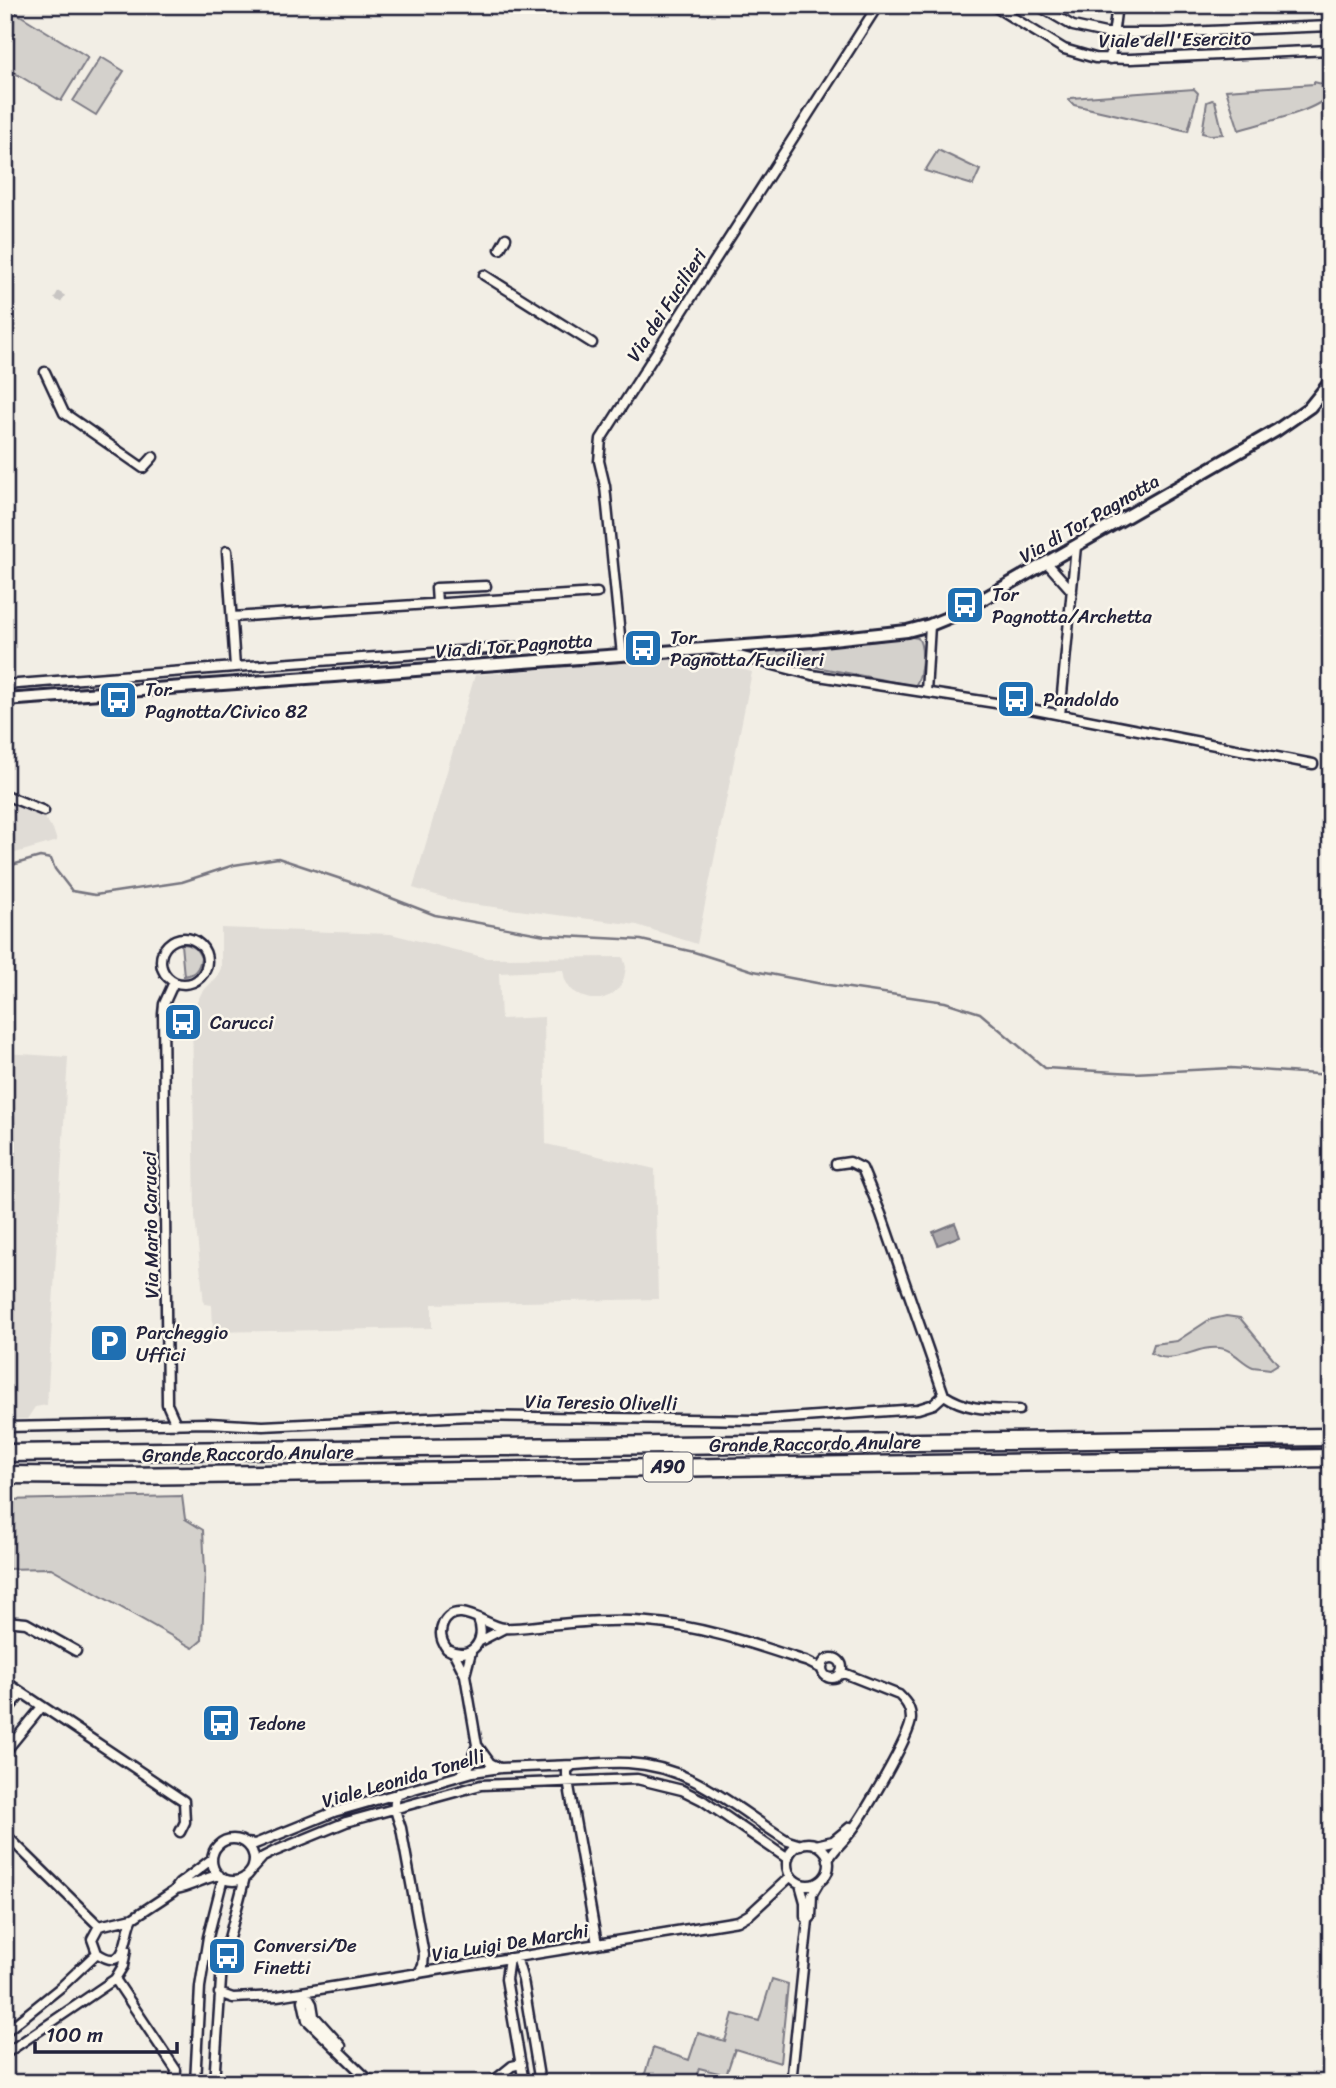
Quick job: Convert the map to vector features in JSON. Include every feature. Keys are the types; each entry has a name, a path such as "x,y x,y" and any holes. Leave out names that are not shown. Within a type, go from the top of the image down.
{"highway":[{"name":"Grande Raccordo Anulare","path":"5,1453 1331,1437"},
{"name":"Grande Raccordo Anulare","path":"5,1475 125,1476 1331,1458"}],"street":[{"name":"Via dei Fucilieri","path":"622,655 606,486 599,461 601,439 878,5"},
{"name":"Viale dell'Esercito","path":"992,5 1064,50 1086,56 1110,59 1331,50"},
{"name":"Viale dell'Esercito","path":"1037,5 1078,28 1113,33 1331,26"},
{"path":"1110,59 1117,5"},
{"path":"499,248 506,238"},
{"path":"484,275 592,343"},
{"path":"45,372 64,413 143,468 153,457"},
{"name":"Via di Tor Pagnotta","path":"5,700 876,635 930,625 957,614 1295,419 1310,407 1331,381"},
{"path":"1060,715 1076,546"},
{"path":"227,551 236,667"},
{"path":"1047,563 1072,591"},
{"path":"437,603 436,588 485,586"},
{"path":"232,617 597,593"},
{"path":"926,692 930,625"},
{"path":"5,685 517,647"},
{"path":"706,648 812,675 1060,715 1312,764"},
{"path":"5,795 44,811"},
{"path":"184,937 195,940 206,954 204,973 190,983 174,982 166,976 161,967 163,949 176,939 184,937"},
{"name":"Via Mario Carucci","path":"174,982 164,1004 163,1021 167,1404 176,1424"},
{"path":"836,1164 850,1162 862,1168 881,1214 944,1395 957,1404 973,1409 1019,1410"},
{"name":"Via Teresio Olivelli","path":"176,1424 262,1426 469,1416 760,1420 918,1409 934,1404 944,1395"},
{"path":"5,1427 176,1424"},
{"path":"500,1768 490,1763 477,1745 466,1675 440,1634 446,1619 461,1612 505,1628"},
{"path":"478,1619 481,1626 480,1641"},
{"path":"5,1621 26,1623 76,1651"},
{"path":"466,1675 471,1652 480,1641 505,1628 576,1622 648,1622 711,1632 822,1666 829,1677 836,1677 841,1672 842,1665 838,1659 831,1657 822,1666"},
{"path":"454,1653 471,1652"},
{"path":"808,1920 805,1917 805,1902 800,1884 791,1876 788,1859 795,1848 834,1841 853,1826 863,1814 892,1763 908,1730 911,1717 910,1709 899,1695 841,1672"},
{"path":"9,1684 33,1699 41,1708 184,1801 185,1822 180,1832"},
{"path":"5,1713 22,1693"},
{"path":"5,1752 41,1708"},
{"path":"461,1775 470,1766 477,1745"},
{"name":"Viale Leonida Tonelli","path":"246,1843 255,1844 334,1812 461,1775 500,1768 629,1763 664,1768 688,1776 788,1841 801,1845"},
{"path":"573,1765 567,1770 597,1944"},
{"name":"Viale Leonida Tonelli","path":"253,1868 263,1857 346,1822 481,1785 569,1780 637,1779 682,1790 702,1800 788,1859"},
{"path":"398,1793 394,1800 395,1809 401,1828 424,1955 423,1966 418,1974"},
{"path":"791,2083 812,1894 827,1872 828,1860 834,1849 852,1832 853,1826"},
{"path":"5,1833 99,1926"},
{"path":"126,1949 113,1958 97,1954 92,1940 99,1926 133,1918 176,1889 212,1859 217,1847 227,1840 238,1839 246,1843 253,1854 253,1868 245,1877 227,1941 219,1993 214,2083"},
{"path":"815,1845 821,1848 828,1860"},
{"path":"195,2083 202,1973 221,1876 212,1859"},
{"path":"176,1889 186,1888 201,1879 221,1876 234,1880 245,1877"},
{"name":"Via Luigi De Marchi","path":"219,1993 233,1998 258,1999 738,1921 750,1914 791,1876"},
{"path":"800,1884 819,1882"},
{"path":"5,2054 116,1979 123,1966 126,1933 133,1918"},
{"path":"115,1923 126,1933"},
{"path":"5,2032 97,1954"},
{"path":"512,1958 523,1980 540,2083"},
{"path":"512,1958 506,1979 524,2083"},
{"path":"116,1979 176,2070 175,2083"},
{"path":"305,1992 303,2001 307,2020 372,2083"},
{"path":"305,1992 312,2004 314,2016 377,2083"},
{"path":"517,2043 532,2040"},
{"path":"491,2083 512,2066 521,2064"}],"shaded area":[{"path":"5,6 88,57 61,101 5,67"},
{"path":"101,57 124,71 96,115 73,101"},
{"path":"1314,82 1328,88 1328,96 1321,102 1300,112 1239,130 1226,90"},
{"path":"1194,89 1198,93 1188,131 1074,105 1069,100 1071,98"},
{"path":"1215,101 1223,134 1202,133 1207,102"},
{"path":"938,150 980,170 973,185 925,171"},
{"path":"907,636 918,638 921,648 921,669 915,686 780,660 758,653 762,649 878,641"},
{"path":"691,656 752,672 697,944 637,925 462,903 413,888 475,675"},
{"path":"5,801 43,816 53,829 57,841 5,856"},
{"path":"221,928 391,934 487,958 623,957 626,967 619,988 601,999 580,996 571,990 563,970 499,973 501,1019 544,1017 546,1144 655,1169 658,1299 432,1304 432,1328 213,1332 212,1305 204,1304 195,1217 192,1012 202,992 217,977 221,968"},
{"path":"181,944 194,947 201,958 196,971 184,976"},
{"path":"5,1053 68,1057 47,1405 35,1407 27,1419 5,1419"},
{"path":"955,1223 960,1236 938,1245 933,1232"},
{"path":"1226,1316 1240,1318 1278,1364 1270,1369 1253,1367 1220,1348 1202,1349 1168,1358 1151,1353 1154,1344 1177,1341 1209,1320"},
{"path":"182,1496 185,1519 203,1530 205,1572 202,1640 193,1648 51,1568 5,1569 5,1500"},
{"path":"772,1979 788,1984 780,2063 735,2049 726,2075 699,2068 694,2083 642,2083 653,2048 689,2060 698,2033 725,2041 733,2014 759,2021"}],"waterway":[{"path":"5,867 40,857 51,859 55,869 72,891 95,895 182,882 234,865 278,858 435,915 545,935 641,940 694,952 754,971 945,1002 980,1013 1045,1068 1134,1073 1231,1068 1331,1075"}],"tunnel":[{"path":"56,295 65,300"}],"place":[{"name":"Tor Pagnotta/Archetta","path":"965,605"},
{"name":"Tor Pagnotta/Fucilieri","path":"643,648"},
{"name":"Pandoldo","path":"1016,699"},
{"name":"Tor Pagnotta/Civico 82","path":"118,700"},
{"name":"Carucci","path":"183,1022"},
{"name":"Parcheggio Uffici","path":"109,1343"},
{"name":"Tedone","path":"221,1723"},
{"name":"Conversi/De Finetti","path":"227,1956"}]}
